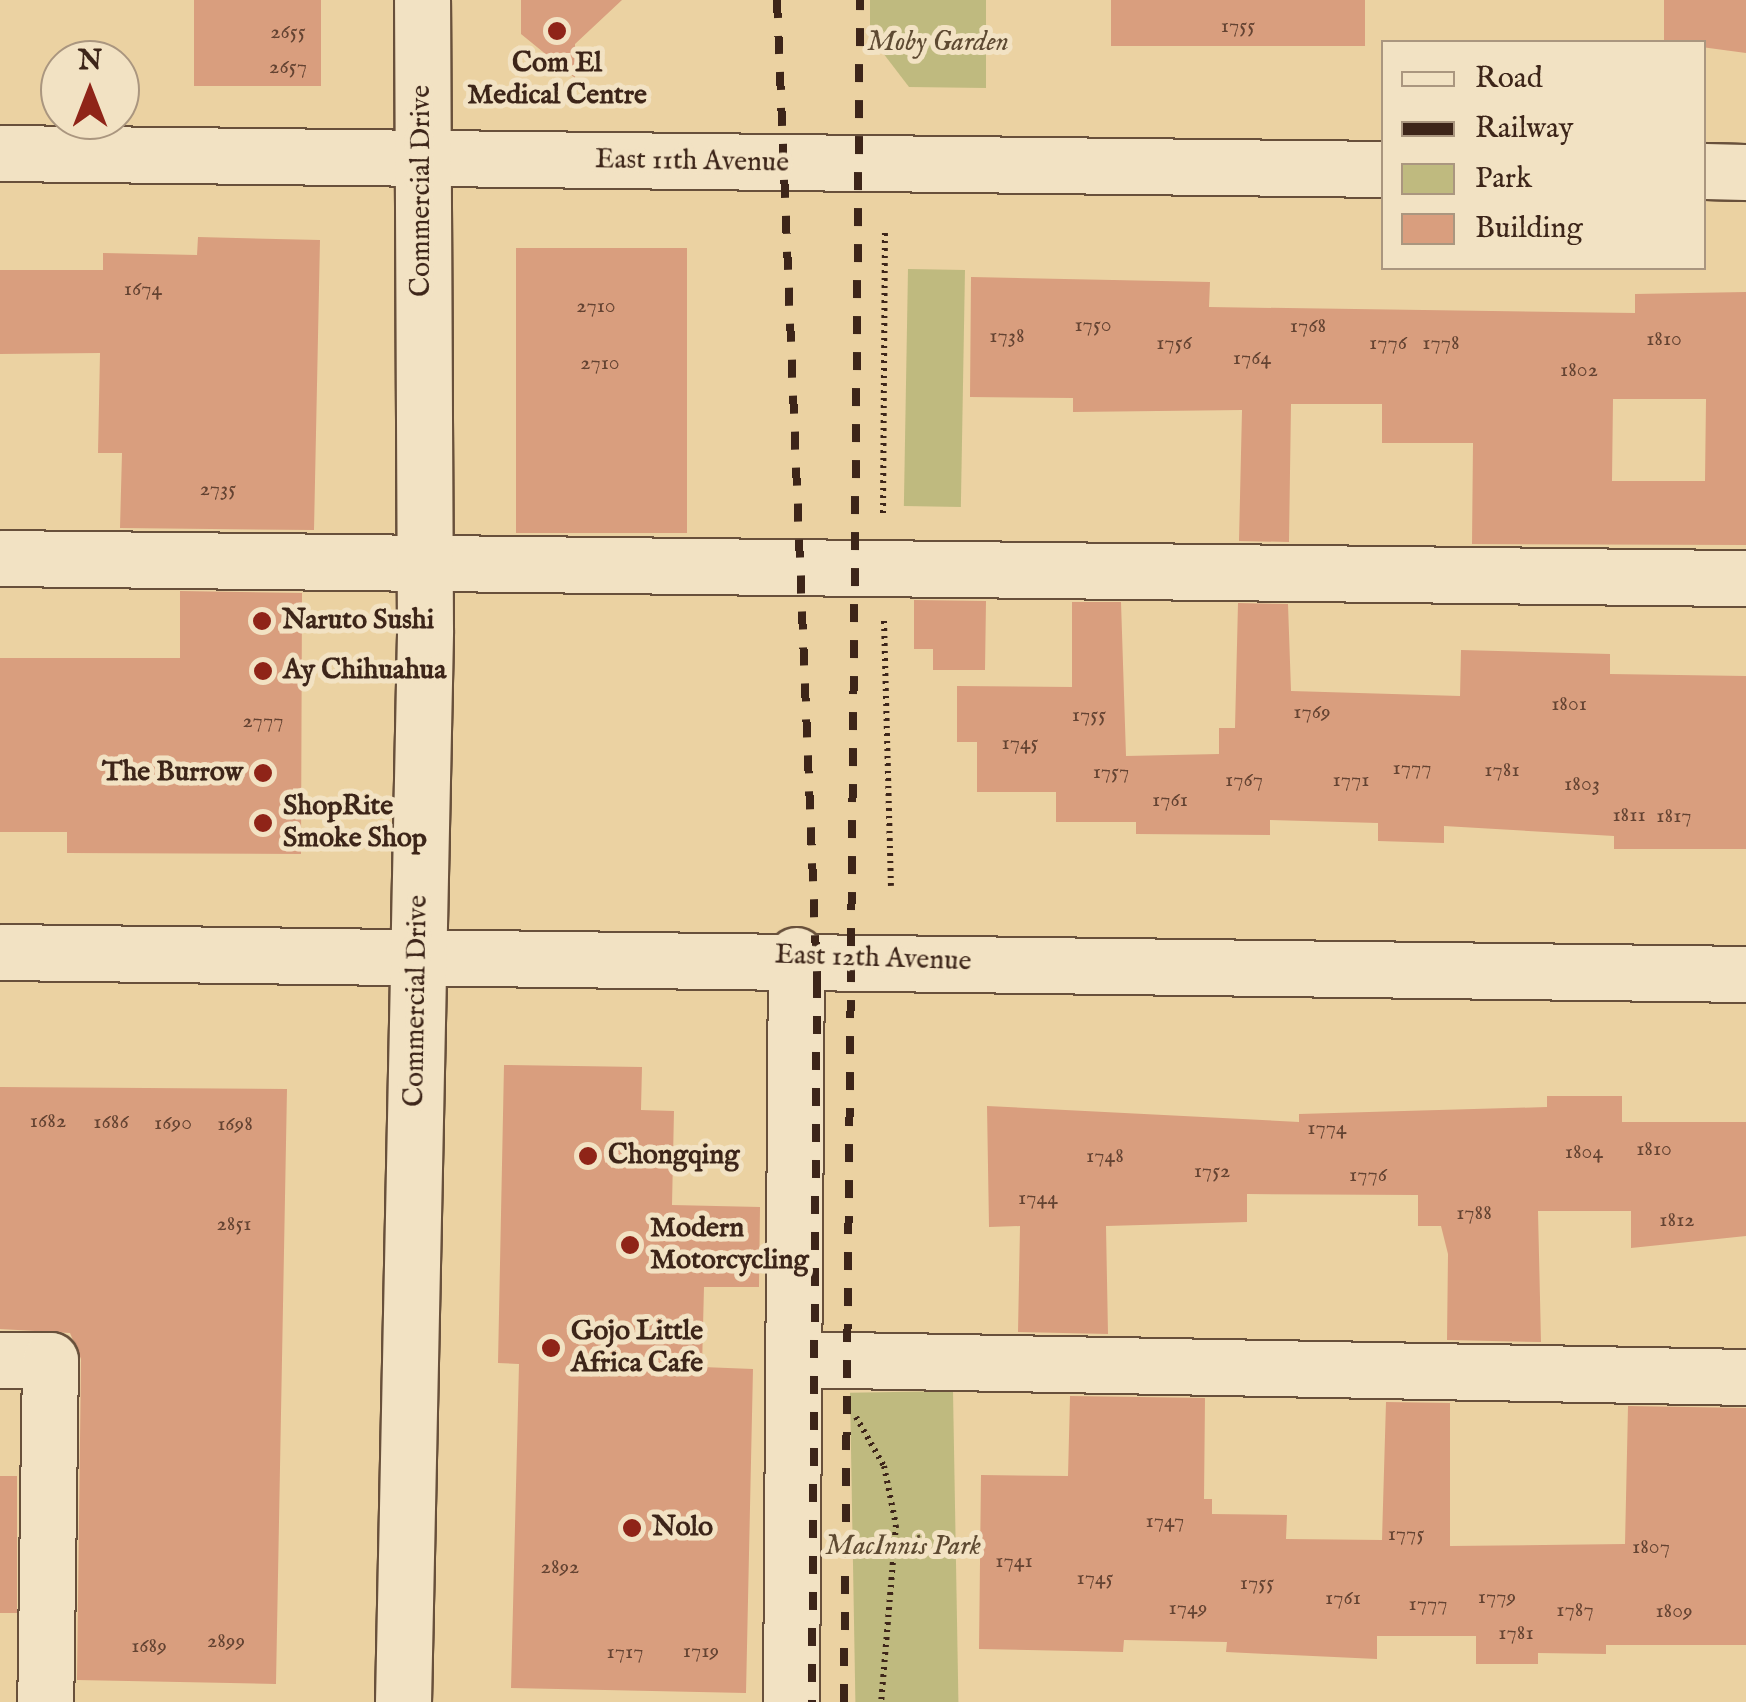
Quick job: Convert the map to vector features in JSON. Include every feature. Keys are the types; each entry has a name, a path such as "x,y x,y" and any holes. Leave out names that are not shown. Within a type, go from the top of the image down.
{"street":[{"name":"Commercial Drive","path":"403,1702 425,564 422,0"},
{"name":"East 11th Avenue","path":"0,152 1381,169"},
{"path":"1706,172 1746,172"},
{"path":"0,558 1746,578"},
{"name":"East 12th Avenue","path":"0,952 796,956 1746,974"},
{"path":"792,1702 803,1360 796,956"},
{"path":"0,1360 50,1360 45,1702"},
{"path":"803,1360 1746,1377"}],"path":[{"path":"803,1360 884,1466 896,1525 881,1702"}],"green space":[{"name":"Moby Garden","path":"870,0 986,0 986,88 909,87 870,36"},
{"path":"908,269 965,270 961,507 904,506"},
{"name":"MacInnis Park","path":"953,1391 958,1702 855,1702 850,1393"}],"building":[{"path":"194,0 321,0 321,86 194,86"},
{"name":"Com El Medical Centre","path":"521,0 622,0 575,44 575,78 521,34"},
{"path":"1111,0 1365,0 1365,46 1111,46"},
{"path":"1664,0 1746,0 1746,53 1706,48 1706,40 1664,40"},
{"path":"198,237 320,240 314,530 120,528 122,453 98,453 100,353 0,354 0,270 103,270 103,253 197,255"},
{"path":"516,248 687,248 687,533 516,533"},
{"path":"971,277 1210,282 1209,307 1635,313 1635,294 1746,292 1746,545 1472,544 1473,443 1382,443 1382,404 1291,404 1289,542 1239,541 1242,410 1073,412 1073,398 970,397","holes":["1613,399 1706,399 1705,481 1612,481"]},
{"path":"180,591 302,593 301,854 67,853 67,832 0,832 0,658 180,658"},
{"path":"914,600 986,601 985,670 933,670 933,649 914,649"},
{"path":"1072,602 1121,602 1126,756 1219,754 1219,728 1235,728 1238,603 1288,604 1291,691 1460,696 1461,650 1610,654 1610,674 1746,676 1746,849 1614,849 1614,836 1444,826 1444,843 1378,841 1378,823 1270,820 1270,835 1136,834 1136,822 1056,822 1056,792 977,792 977,742 957,742 957,686 1072,687"},
{"path":"504,1065 642,1067 641,1110 674,1111 672,1205 760,1207 759,1287 704,1287 702,1367 753,1369 746,1693 511,1688 519,1364 498,1363"},
{"path":"0,1087 287,1089 276,1684 77,1680 81,1359 70,1333 0,1329"},
{"path":"1547,1096 1622,1096 1622,1122 1746,1122 1746,1236 1631,1248 1631,1211 1538,1211 1541,1342 1447,1340 1448,1254 1441,1226 1418,1226 1418,1195 1247,1194 1247,1222 1106,1226 1108,1334 1018,1332 1020,1226 989,1227 987,1106 1299,1122 1299,1114 1547,1107"},
{"path":"1070,1396 1205,1398 1204,1499 1212,1499 1212,1514 1287,1515 1286,1539 1382,1540 1386,1402 1450,1403 1450,1546 1625,1544 1628,1406 1746,1408 1746,1645 1606,1645 1606,1654 1538,1653 1538,1664 1476,1664 1476,1636 1377,1636 1377,1659 1226,1652 1227,1642 1124,1640 1123,1652 979,1649 981,1475 1068,1476"},
{"path":"0,1476 17,1476 17,1613 0,1613"}],"railway":[{"path":"777,0 817,980 812,1702"},
{"path":"844,1702 860,0"}],"place":[{"name":"Com El Medical Centre","path":"557,31"},
{"name":"Naruto Sushi","path":"262,621"},
{"name":"Ay Chihuahua","path":"263,671"},
{"name":"The Burrow","path":"263,773"},
{"name":"ShopRite Smoke Shop","path":"263,823"},
{"name":"Chongqing","path":"588,1156"},
{"name":"Modern Motorcycling","path":"630,1245"},
{"name":"Gojo Little Africa Cafe","path":"551,1348"},
{"name":"Nolo","path":"632,1528"}]}
